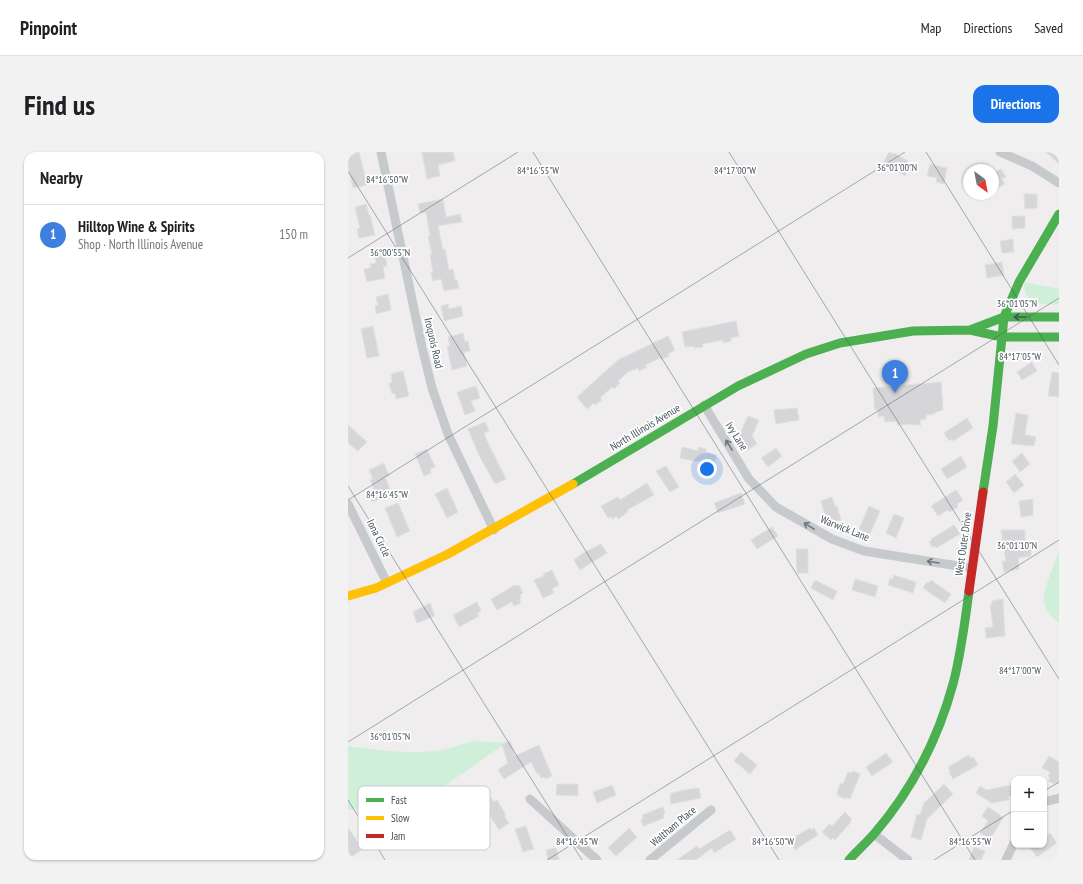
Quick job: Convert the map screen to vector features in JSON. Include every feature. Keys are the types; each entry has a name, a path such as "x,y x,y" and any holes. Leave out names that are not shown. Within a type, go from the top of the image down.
{"main road":[{"name":"West Outer Drive","path":"849,860 874,834 896,805 920,767 939,727 953,684 962,640 971,568 993,426 1004,317 1019,282 1055,229 1059,214"},
{"path":"970,330 1004,317 1059,317"},
{"name":"North Illinois Avenue","path":"348,596 376,588 448,554 494,530 738,386 773,368 806,354 840,343 912,331 970,330"},
{"path":"970,330 1002,337 1059,338"},
{"path":"354,605 376,588"}],"street":[{"name":"Iroquois Road","path":"381,152 420,341 432,388 448,434 494,530"},
{"path":"1000,152 1032,166 1059,183"},
{"name":"Ivy Lane","path":"704,406 749,479"},
{"name":"Warwick Lane","path":"749,479 776,507 814,530 844,544 864,550 971,568"},
{"name":"Iona Circle","path":"348,504 387,583"},
{"path":"1047,801 1059,798"},
{"path":"530,799 597,860"},
{"name":"Waltham Place","path":"650,860 711,810"},
{"path":"874,834 908,860"},
{"path":"1006,860 1012,848"}],"green space":[{"path":"1024,282 1059,289 1059,304 1040,304 1030,299 1025,290"},
{"path":"1059,550 1059,622 1048,612 1044,597 1048,580"},
{"path":"477,741 506,743 444,786 358,786 358,809 348,809 348,746 392,751 424,752 441,750"}],"building":[{"path":"348,152 359,152 367,185 353,188 348,166"},
{"path":"422,152 453,152 455,161 438,165 440,176 427,179"},
{"path":"889,152 894,153 908,161 907,162 911,165 905,176 883,163"},
{"path":"1046,152 1059,152 1059,164"},
{"path":"930,164 947,168 944,184 936,182 937,178 927,176"},
{"path":"1001,169 1006,177 1002,179 1005,184 999,187 999,170"},
{"path":"1024,194 1037,194 1037,208 1025,209"},
{"path":"443,199 446,217 460,214 462,222 438,226 443,250 445,249 449,270 453,269 455,280 457,280 459,288 444,291 441,279 433,281 430,255 432,255 428,236 430,236 426,212 420,213 418,204"},
{"path":"366,204 375,235 359,238 357,229 360,228 355,207"},
{"path":"1012,216 1025,216 1025,228 1012,229"},
{"path":"1013,239 1014,252 1002,253 1000,241"},
{"path":"384,251 387,266 383,267 385,278 367,282 364,269 371,268 370,264 376,263 374,253"},
{"path":"1002,262 1004,275 987,278 985,265"},
{"path":"388,294 391,310 376,314 375,306 378,305 376,297"},
{"path":"448,304 449,309 461,306 463,316 444,321 441,306"},
{"path":"736,321 739,336 731,338 731,341 723,343 723,340 702,344 703,347 685,347 682,332"},
{"path":"373,326 379,356 367,358 361,329"},
{"path":"463,333 465,342 468,341 470,351 464,352 467,366 452,370 447,346 450,346 448,337"},
{"path":"668,336 675,350 668,354 669,356 661,360 660,358 645,365 647,367 639,371 638,368 628,372 618,381 620,383 614,389 612,387 600,398 602,400 595,405 594,403 587,409 577,397 618,360"},
{"path":"1032,362 1037,371 1022,380 1017,372"},
{"path":"403,371 409,396 396,399 395,393 392,394 389,383 392,382 391,374"},
{"path":"1052,372 1059,373 1059,397 1048,396"},
{"path":"941,382 943,410 934,414 926,415 926,419 920,420 921,425 897,425 897,421 885,422 884,416 878,417 878,410 875,410 873,388"},
{"path":"476,386 480,398 471,401 475,411 465,415 457,392"},
{"path":"797,408 799,420 776,424 774,410"},
{"path":"1016,413 1028,415 1025,435 1036,437 1034,446 1011,444"},
{"path":"748,416 759,420 752,436 757,444 748,450 741,439 738,438"},
{"path":"967,418 973,428 953,441 952,439 949,441 944,433"},
{"path":"485,422 489,431 484,433 506,479 495,484 480,457 468,429"},
{"path":"348,425 367,442 358,451 348,443"},
{"path":"682,447 698,451 698,447 706,449 706,452 717,455 714,465 680,458"},
{"path":"776,448 782,456 768,467 761,458"},
{"path":"427,449 435,467 430,469 431,473 424,476 415,454"},
{"path":"1022,453 1030,464 1020,472 1012,461"},
{"path":"961,456 967,467 947,479 941,469"},
{"path":"384,463 389,476 385,477 390,489 378,494 380,499 372,502 369,494 375,491 370,480 373,479 369,470"},
{"path":"666,466 679,487 670,492 656,471"},
{"path":"1015,474 1024,485 1014,493 1006,482"},
{"path":"647,483 654,495 627,510 628,512 618,519 617,516 612,519 611,516 608,518 601,506 618,497 620,500"},
{"path":"447,488 458,512 447,518 435,494"},
{"path":"956,490 963,500 957,504 958,507 949,512 948,510 938,516 931,506"},
{"path":"741,493 745,504 718,513 714,503"},
{"path":"832,497 835,507 837,506 841,520 837,521 838,524 831,526 831,523 827,524 821,501"},
{"path":"1033,499 1033,515 1021,517 1019,501"},
{"path":"398,503 410,531 397,537 385,508"},
{"path":"869,506 880,511 870,534 859,529"},
{"path":"894,514 904,518 896,538 886,533"},
{"path":"954,525 960,534 936,548 935,546 933,548 929,542 932,540 931,539"},
{"path":"772,527 778,536 757,549 751,540"},
{"path":"1001,530 1025,530 1025,549 1031,549 1031,556 1018,558 1019,569 1004,572 1002,561 1006,561"},
{"path":"601,544 607,553 580,570 574,560 583,553"},
{"path":"796,549 808,549 808,573 797,573"},
{"path":"552,570 559,585 552,589 554,593 543,598 534,580 544,576 543,574"},
{"path":"894,575 916,582 913,593 888,585 890,578 893,579"},
{"path":"855,579 878,586 875,597 852,590"},
{"path":"815,580 837,591 833,600 811,588"},
{"path":"931,580 951,594 945,603 923,588 927,582 929,583"},
{"path":"515,585 519,585 523,593 520,595 521,598 519,599 521,603 514,606 512,602 497,610 491,599"},
{"path":"1003,599 1005,636 986,638 985,628 993,627 990,605 992,604 992,601"},
{"path":"477,602 481,611 477,614 479,616 459,627 453,615"},
{"path":"430,603 435,616 417,623 413,612"},
{"path":"510,741 515,756 539,745 552,776 545,779 544,777 541,778 539,773 537,774 531,762 504,779 498,770 508,763 502,744"},
{"path":"741,752 757,765 750,774 734,761"},
{"path":"886,753 893,762 872,776 866,767"},
{"path":"969,755 970,758 973,757 978,765 953,779 948,767"},
{"path":"1049,756 1059,762 1059,784 1056,782 1054,784 1048,781 1050,778 1048,777 1050,772 1042,768"},
{"path":"853,771 860,774 850,799 846,797 846,799 839,796 837,793 840,783 843,784 848,772 852,773"},
{"path":"557,784 578,784 578,796 556,795"},
{"path":"944,784 953,794 927,819 921,840 911,837 917,814 920,815 924,803"},
{"path":"612,785 616,795 597,803 593,792"},
{"path":"1011,785 1011,796 1008,797 1009,800 992,803 976,793 980,786 987,790"},
{"path":"699,788 701,798 671,804 671,793"},
{"path":"490,796 494,802 497,800 509,823 499,830 490,816"},
{"path":"663,807 665,814 663,815 664,818 643,826 641,820 643,819 642,815"},
{"path":"988,807 1003,818 990,839 980,833 988,821 982,816"},
{"path":"845,812 852,819 850,821 851,822 835,840 833,838 831,840 822,832 829,824 832,826"},
{"path":"526,826 534,849 523,852 515,829"},
{"path":"348,828 358,842 358,850 362,850 351,857 348,853"},
{"path":"629,828 637,837 616,856 608,848"},
{"path":"810,828 811,830 814,828 818,835 795,850 789,840"},
{"path":"730,830 736,839 714,853 712,848 696,860 677,860 697,846 699,849"},
{"path":"1050,833 1057,843 1037,857 1030,848 1047,848 1047,836"},
{"path":"974,847 985,851 981,860 969,860"},
{"path":"556,848 559,860 548,860 546,850"}],"traffic: fast":[{"path":"983,492 993,426 1004,317 1019,282 1059,214"},
{"path":"970,330 1004,317 1059,317"},
{"path":"573,484 738,386 806,354 840,343 913,331 970,330 1002,337 1059,337"},
{"path":"849,860 874,834 900,800 922,764 940,725 956,673 969,591"}],"traffic: slow":[{"path":"348,596 376,588 448,554 573,484"}],"traffic: jam":[{"path":"969,591 983,492"}],"place":[{"name":"Hilltop Wine & Spirits","path":"895,393"}]}
